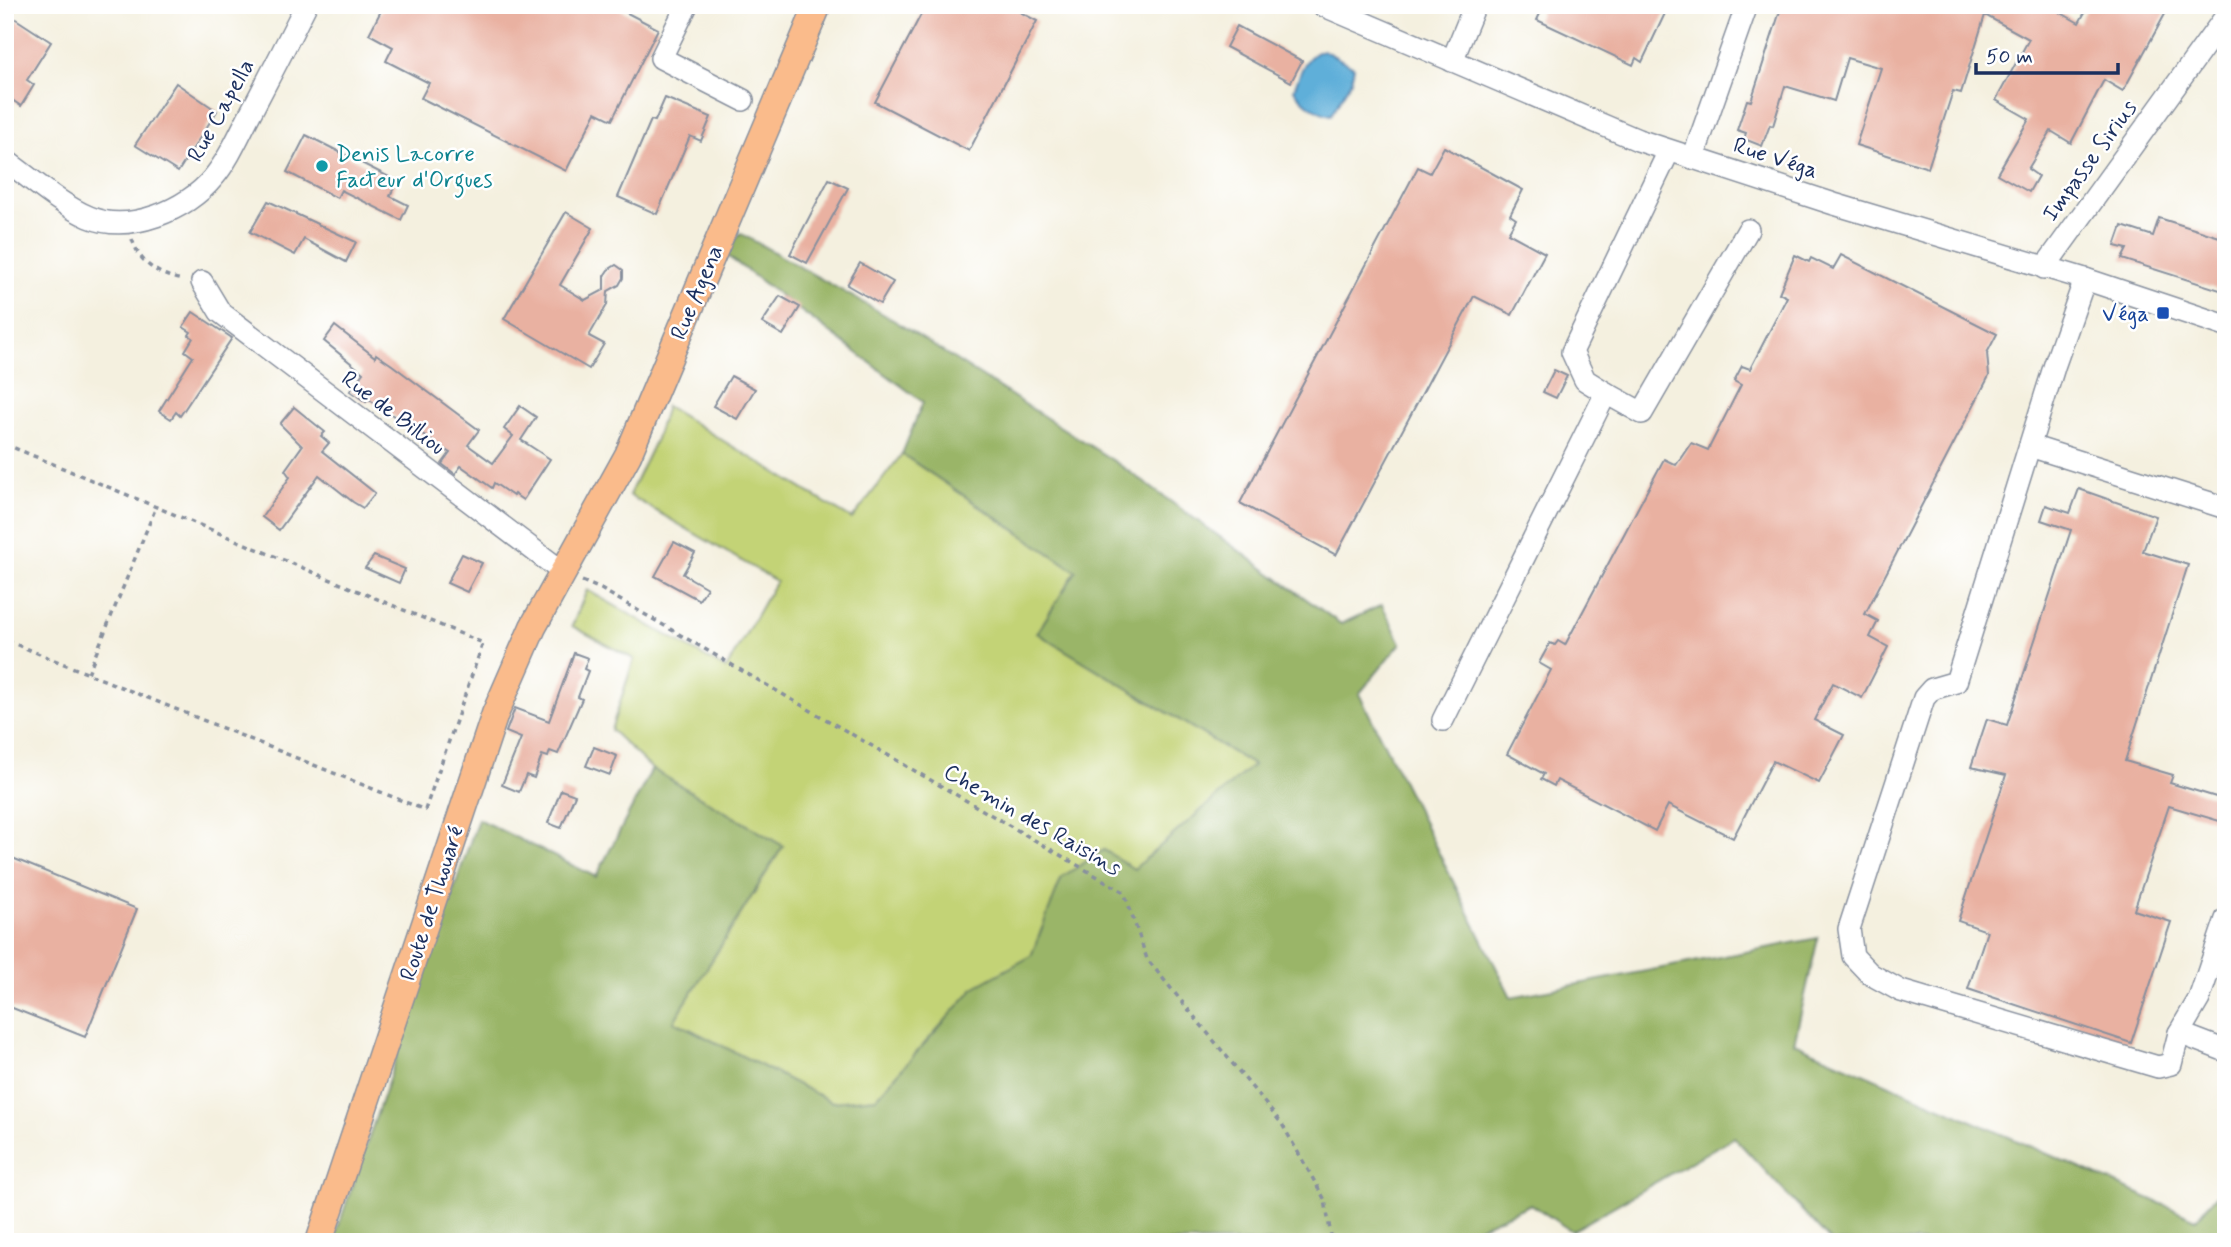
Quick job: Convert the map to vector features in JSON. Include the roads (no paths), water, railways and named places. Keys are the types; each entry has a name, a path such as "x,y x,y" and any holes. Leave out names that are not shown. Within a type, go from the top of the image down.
{"main road":[{"name":"Rue Agena","path":"564,573 628,455 818,5"},
{"name":"Route de Thouaré","path":"319,1242 495,714 533,627 564,573"}],"street":[{"name":"Rue Capella","path":"5,160 90,217 131,224 161,214 192,197 213,180 306,5"},
{"path":"687,5 661,58 743,100"},
{"name":"Rue Véga","path":"1322,5 1638,140 1834,204 2085,279 2226,326"},
{"path":"1452,61 1475,5"},
{"path":"1693,158 1747,5"},
{"name":"Impasse Sirius","path":"2044,268 2226,16"},
{"path":"1669,150 1572,352 1585,380 1642,413 1748,230"},
{"path":"2085,279 2055,364 1956,682 1932,689 1924,698 1849,929 1853,956 1870,974 1901,991 2158,1067 2171,1064 2179,1032 2199,999 2226,919"},
{"name":"Rue de Billiou","path":"202,282 220,312 564,573"},
{"path":"1443,720 1606,393"},
{"path":"2029,446 2226,508"},
{"path":"2179,1032 2226,1051"}],"water":[{"path":"1323,50 1354,67 1351,81 1331,115 1310,106 1294,89 1307,60"}],"place":[{"name":"Denis Lacorre Facteur d'Orgues","path":"322,166"},
{"name":"Véga","path":"2163,313"}]}
